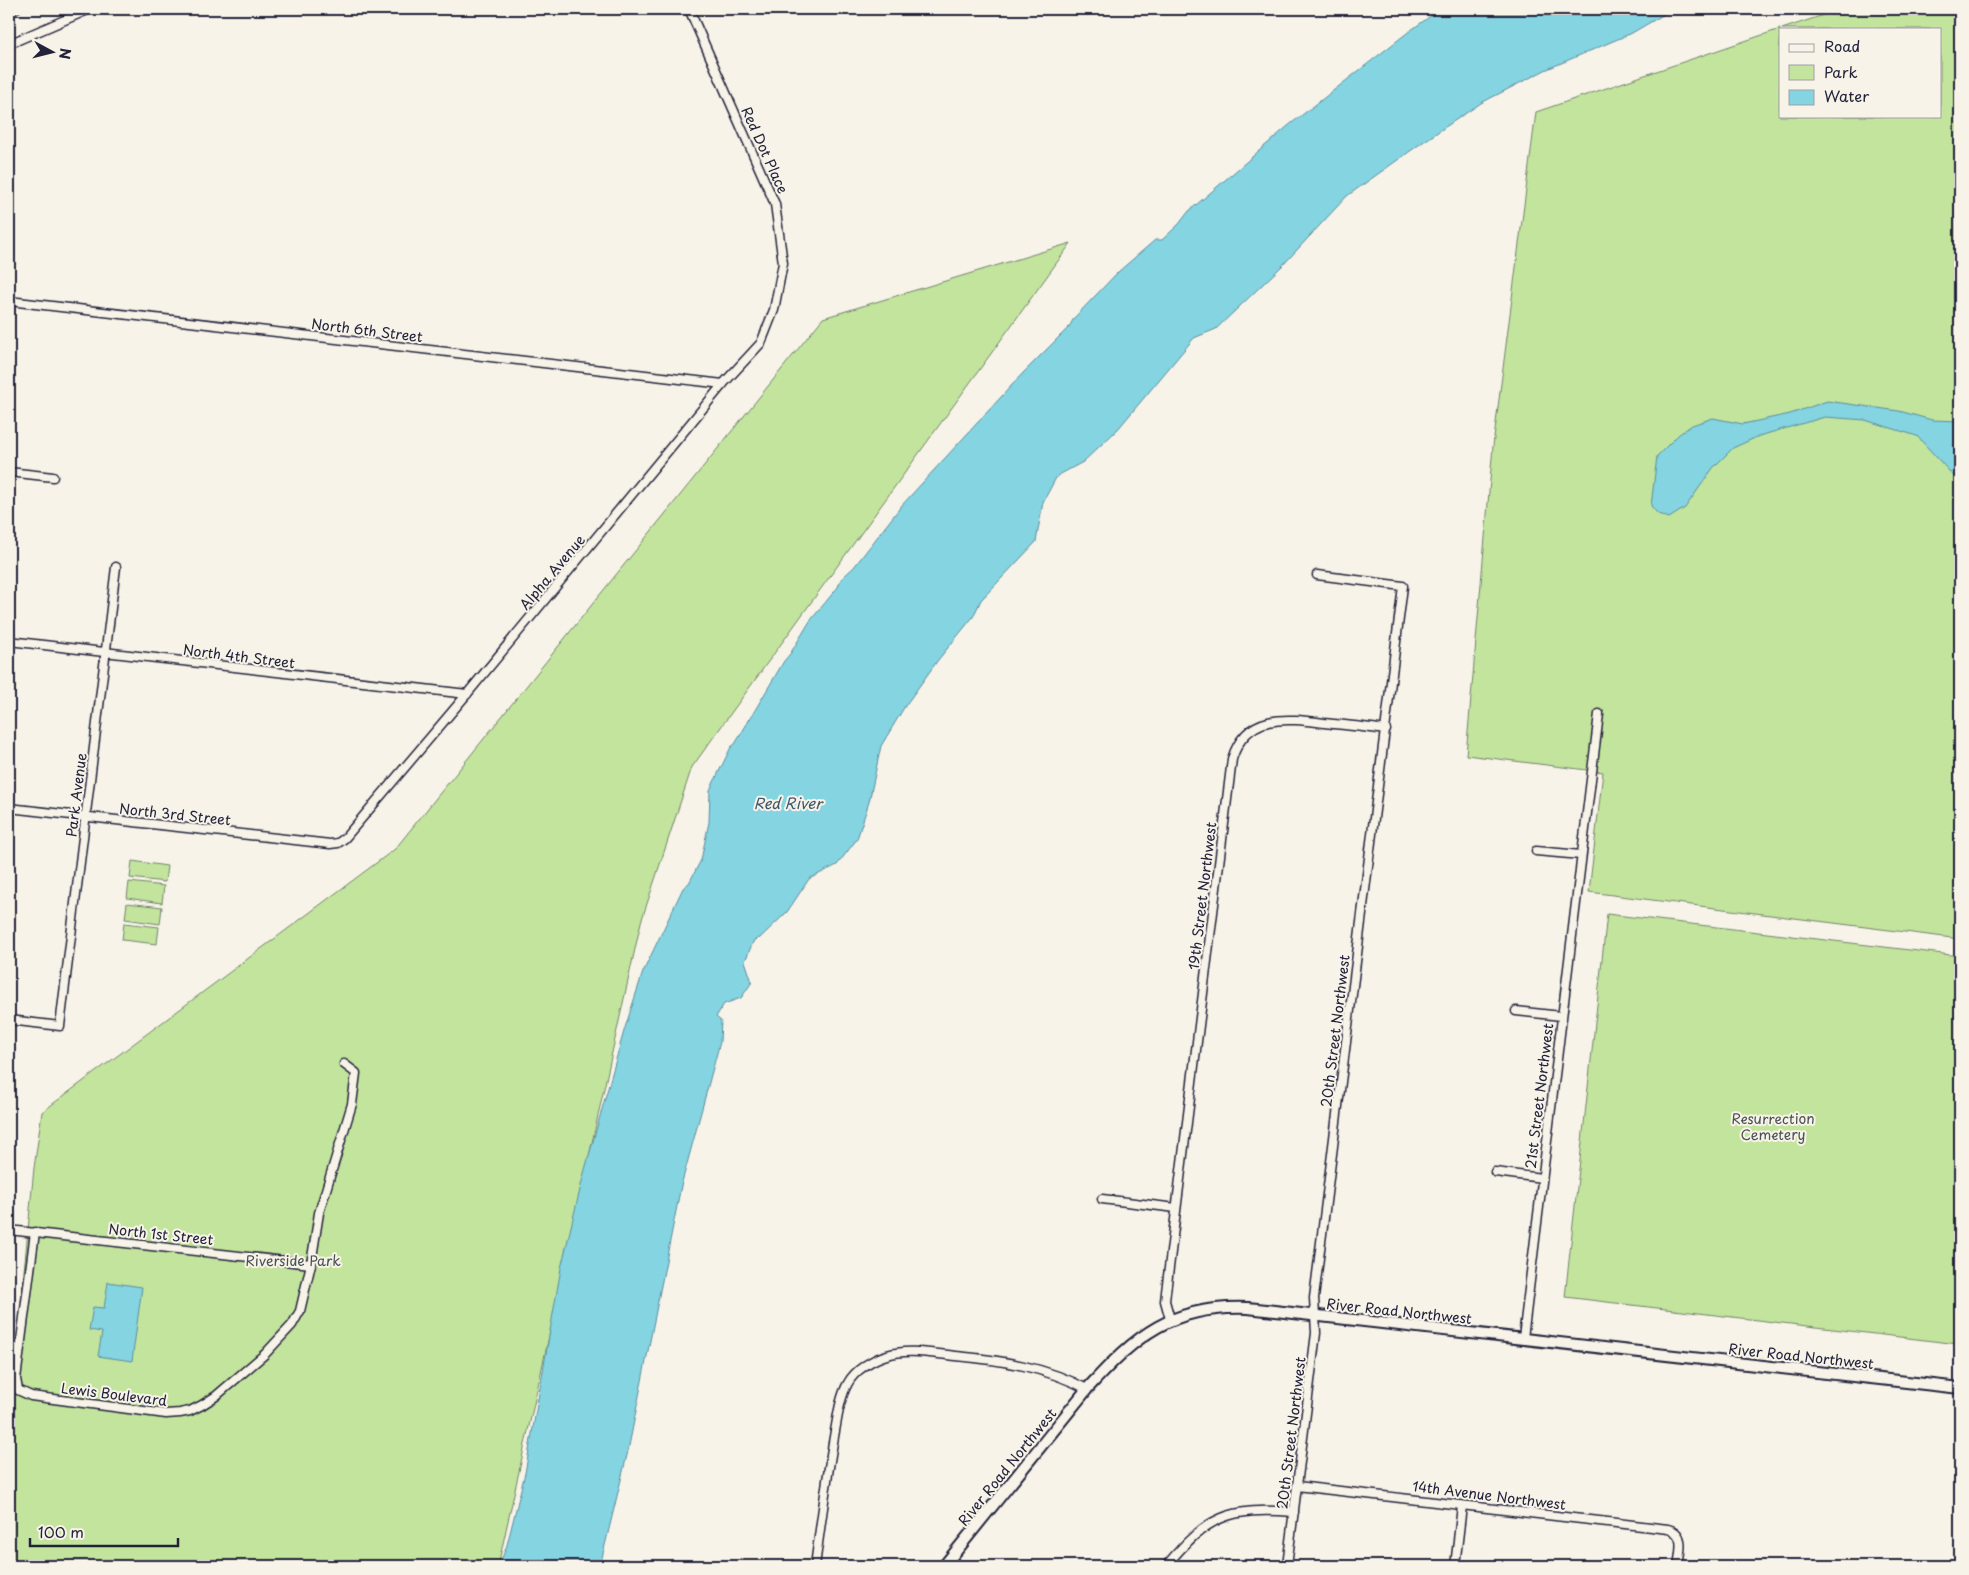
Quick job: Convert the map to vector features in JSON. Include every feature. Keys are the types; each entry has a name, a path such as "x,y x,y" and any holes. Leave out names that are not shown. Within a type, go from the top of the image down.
{"street":[{"path":"9,44 90,9"},
{"name":"Red Dot Place","path":"689,9 775,204 782,262 774,310"},
{"name":"North 6th Street","path":"9,301 723,384"},
{"name":"Alpha Avenue","path":"338,843 345,838 467,694 723,384 760,343 774,310"},
{"path":"9,472 53,477"},
{"name":"Park Avenue","path":"9,1020 60,1026 116,567"},
{"name":"20th Street Northwest","path":"1287,1566 1316,1334 1314,1298 1403,586 1317,575"},
{"name":"North 4th Street","path":"9,641 467,694"},
{"name":"21st Street Northwest","path":"1523,1338 1599,714"},
{"name":"19th Street Northwest","path":"1170,1319 1165,1301 1230,773 1235,747 1248,732 1262,723 1274,720 1292,720 1386,730"},
{"name":"North 3rd Street","path":"9,808 330,844 338,843"},
{"path":"1536,851 1582,856"},
{"name":"21st Street Northwest","path":"1516,1011 1561,1016"},
{"name":"Lewis Boulevard","path":"35,1232 16,1379 18,1390 31,1396 166,1414 190,1411 202,1405 226,1388 265,1354 292,1325 300,1311 311,1264 319,1212 352,1104 356,1073 344,1064"},
{"name":"21st Street Northwest","path":"1495,1172 1542,1178"},
{"path":"1102,1199 1176,1208"},
{"name":"North 1st Street","path":"9,1230 311,1264"},
{"name":"River Road Northwest","path":"944,1566 1087,1389 1124,1351 1140,1338 1170,1319 1204,1310 1235,1307 1960,1388"},
{"path":"815,1566 826,1478 839,1409 848,1382 867,1365 890,1354 903,1352 982,1358 1041,1370 1087,1389"},
{"name":"14th Avenue Northwest","path":"1297,1486 1662,1528 1676,1532 1681,1541 1678,1566"},
{"path":"1455,1566 1462,1506"},
{"path":"1166,1566 1190,1538 1204,1528 1229,1515 1250,1510 1294,1512"}],"green space":[{"path":"1841,9 1960,9 1960,939 1589,892 1603,772 1466,755 1493,446 1536,112 1779,29 1779,118 1942,118 1942,28 1785,28"},
{"name":"Riverside Park","path":"1071,243 692,767 641,922 498,1566 9,1566 9,1426 34,1168 42,1112 395,849 823,318"},
{"path":"132,861 167,866 165,882 130,878"},
{"path":"129,882 164,886 162,903 127,898"},
{"path":"127,903 162,907 160,924 125,919"},
{"name":"Resurrection Cemetery","path":"1607,914 1960,956 1960,1327 1958,1344 1565,1297"},
{"path":"124,923 159,927 157,944 122,940"}],"water":[{"name":"Red River","path":"1444,9 1673,9 1632,33 1545,70 1481,103 1347,196 1283,265 1216,329 1194,338 1118,429 1083,462 1057,476 1043,502 1036,542 981,600 973,617 938,660 905,706 881,746 869,802 857,839 837,865 809,879 787,912 760,938 754,940 745,961 752,982 741,998 724,1004 716,1017 721,1021 720,1042 681,1186 628,1451 600,1566 499,1566 507,1545 525,1473 561,1268 584,1173 624,1031 643,972 683,888 689,883 701,860 709,822 710,790 731,747 735,744 810,621 838,587 841,579 854,567 902,505 1118,272 1155,240 1162,240 1179,224 1189,211 1288,126 1407,33 1436,12"},
{"path":"1827,401 1899,411 1932,420 1960,421 1960,483 1917,436 1865,420 1825,417 1759,436 1733,448 1713,468 1685,508 1669,518 1658,514 1651,506 1657,456 1678,435 1692,425 1713,418 1743,424 1790,414"},
{"path":"108,1282 142,1287 132,1361 98,1356 102,1332 89,1330 93,1307 104,1308"}],"railway":[{"path":"9,15 23,9"}]}
